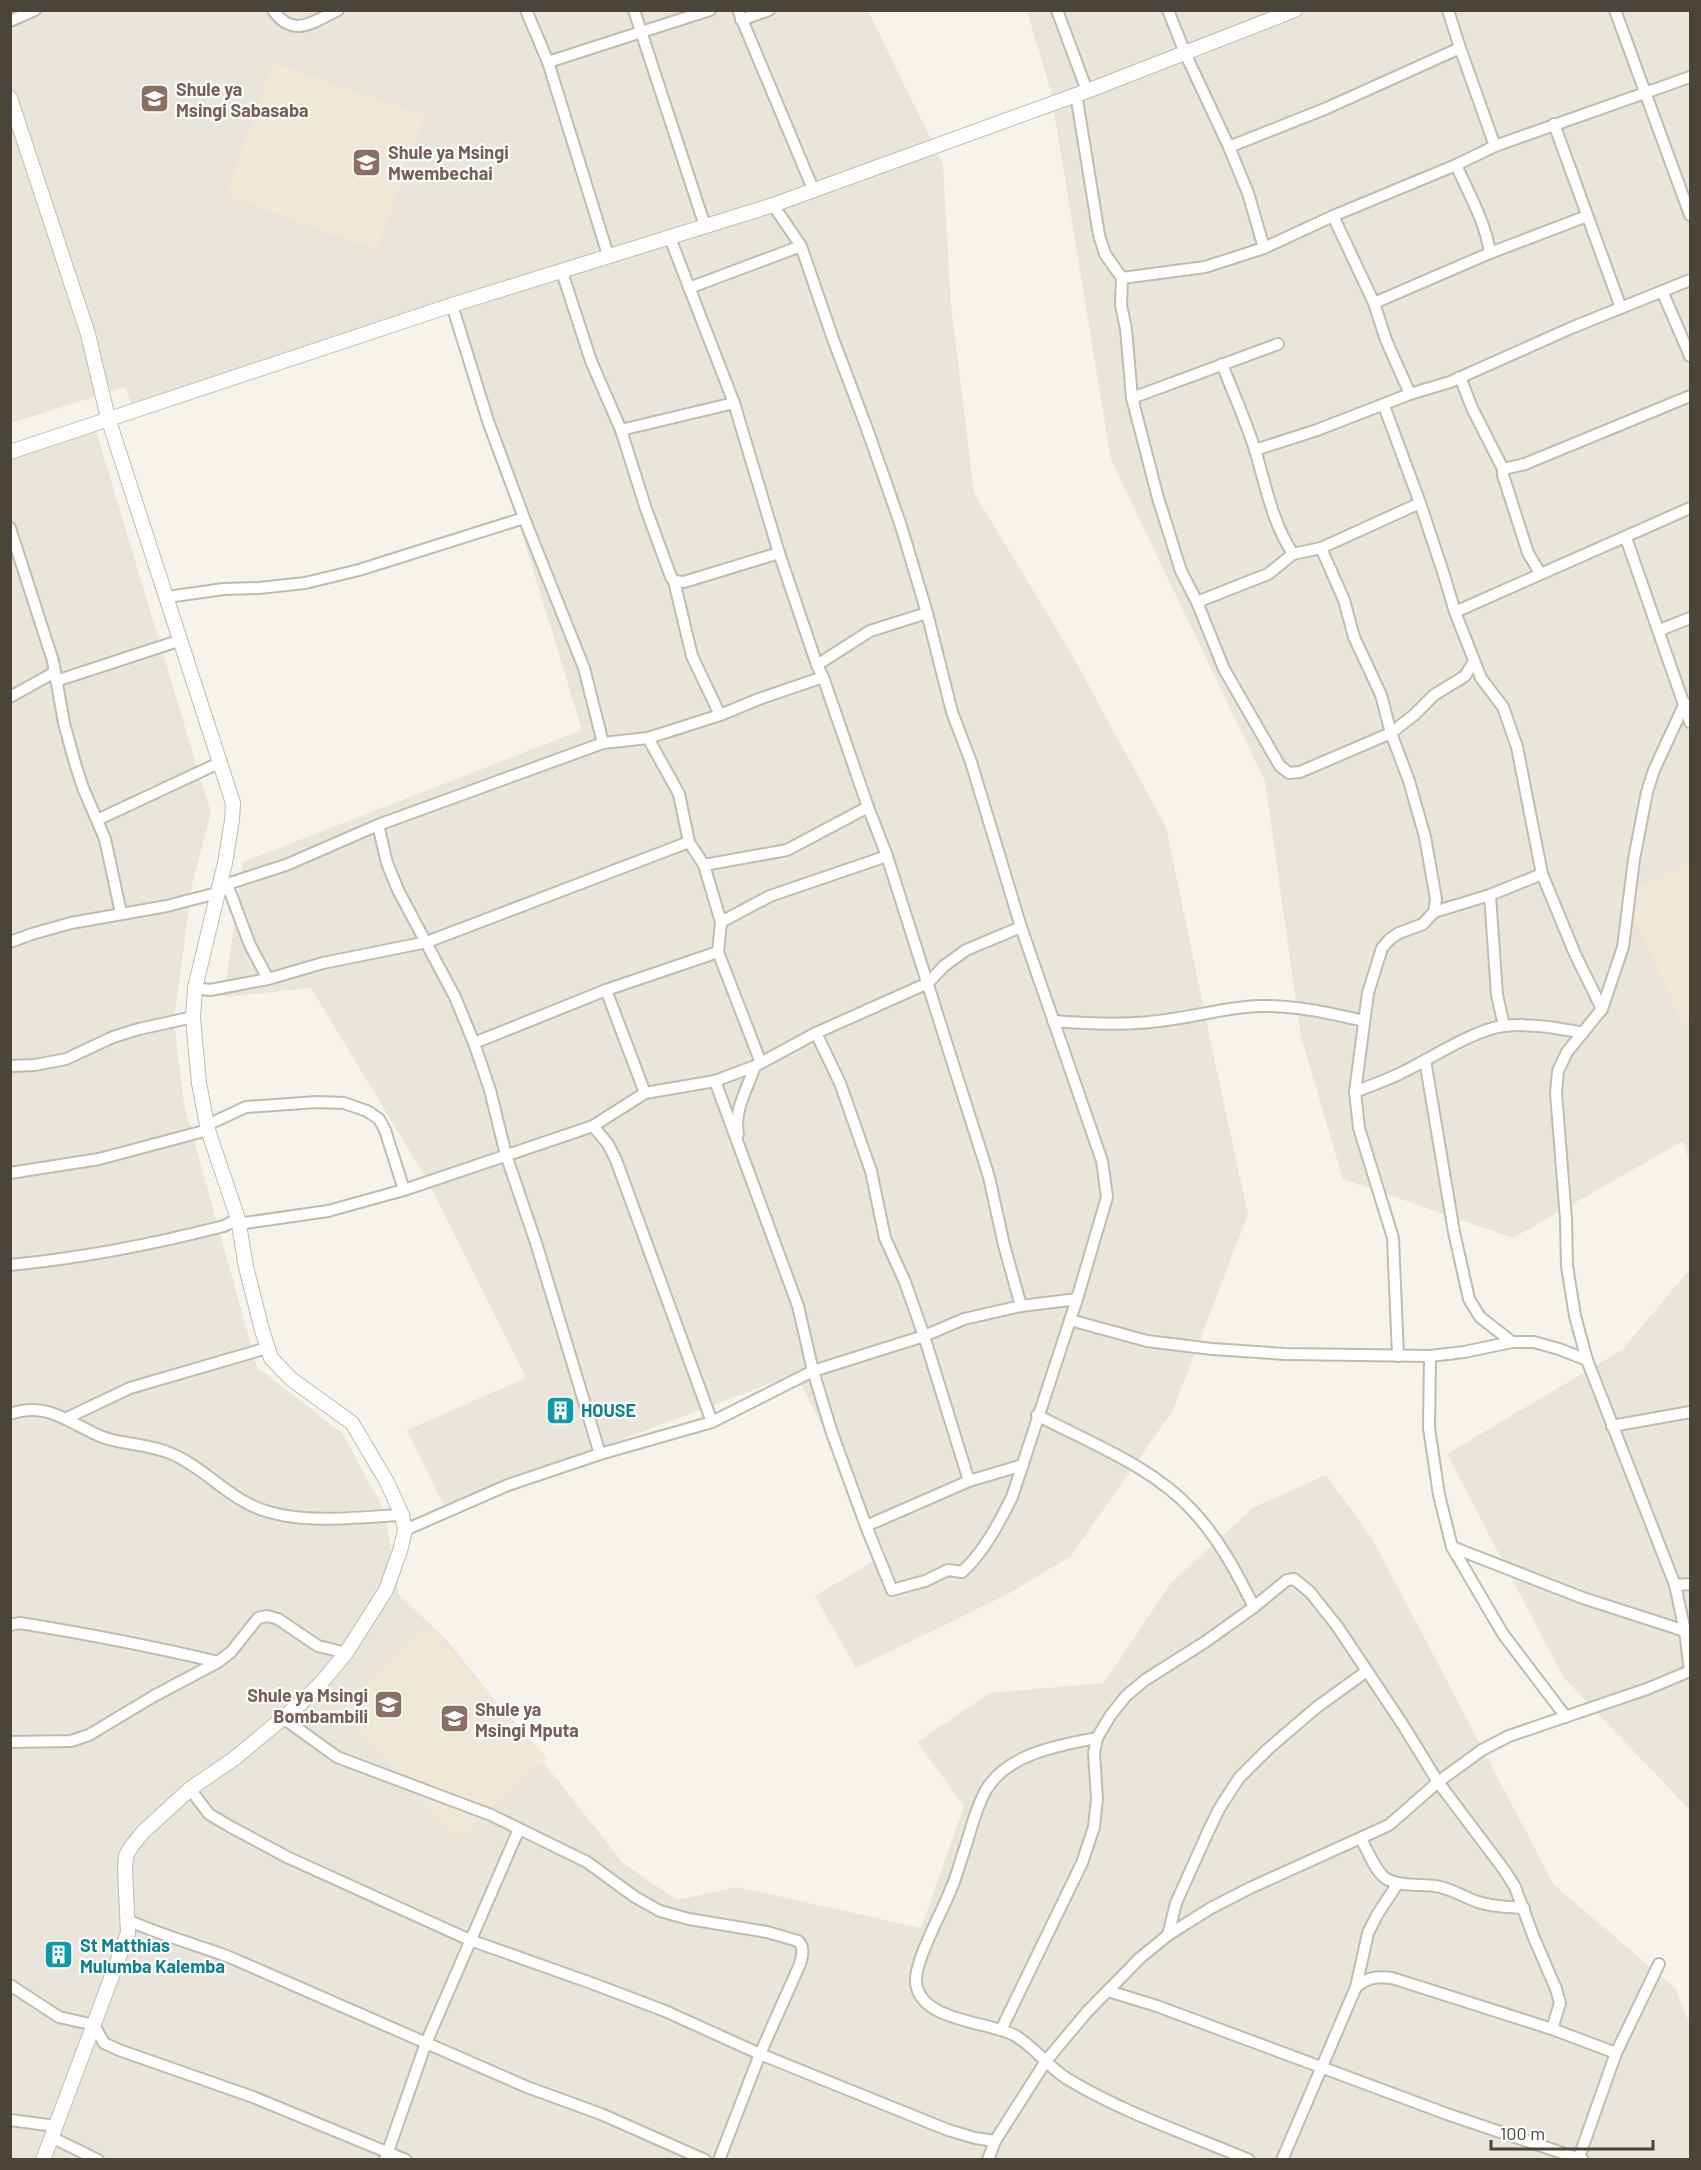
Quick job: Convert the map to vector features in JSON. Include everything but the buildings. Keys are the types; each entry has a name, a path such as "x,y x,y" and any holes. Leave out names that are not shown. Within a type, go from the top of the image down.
{"street":[{"path":"10,21 35,10"},
{"path":"273,10 284,23 300,27 338,10"},
{"path":"526,10 548,62 608,255"},
{"path":"634,10 705,226"},
{"path":"548,62 710,10"},
{"path":"769,10 740,15 813,189"},
{"path":"1057,10 1081,93 1099,235 1105,254 1122,278 1121,305 1126,329 1132,398 1158,498 1181,571 1197,602 1224,669 1284,771 1300,772 1390,732 1414,715 1434,695 1465,676 1474,661"},
{"path":"1168,10 1248,193 1264,248"},
{"path":"10,452 452,304 562,272 608,255 773,205 1081,93 1185,53 1275,14 1295,10"},
{"path":"1448,10 1496,146"},
{"path":"1615,10 1690,215"},
{"path":"1229,147 1326,108 1460,48"},
{"path":"1122,278 1205,267 1264,248 1496,146 1690,77"},
{"path":"11,104 88,334 108,418 221,762 232,803 232,820 221,888 195,988 193,1017 199,1083 208,1127 238,1221 246,1267 267,1348 272,1358 291,1379 352,1423 387,1482 402,1515 405,1530 386,1590 346,1653 321,1683 235,1758 190,1789 143,1832 126,1856 128,1933 43,2160"},
{"path":"1554,124 1571,165 1621,308"},
{"path":"1456,165 1482,220 1488,237 1490,253"},
{"path":"715,1081 798,1306 813,1371 832,1433 892,1590 925,1581 948,1570 962,1572 973,1562 998,1525 1012,1497 1037,1415 1077,1299 1107,1197 1102,1161 1021,927 971,762 952,712 927,613 901,526 801,246 773,205"},
{"path":"1334,216 1374,303 1386,340 1410,394"},
{"path":"1374,303 1490,253 1587,216"},
{"path":"670,238 734,403 779,553 817,665 887,856 990,1177 1004,1245 1021,1306"},
{"path":"689,288 801,246"},
{"path":"562,272 591,361 621,430 667,568 674,581 692,656 720,715"},
{"path":"1255,450 1410,394 1450,382 1690,280"},
{"path":"1662,291 1690,357"},
{"path":"452,304 488,421 584,668 603,743"},
{"path":"1132,398 1278,344"},
{"path":"1222,364 1255,450 1272,513 1281,536 1293,554"},
{"path":"1460,376 1472,408 1503,469 1506,487 1528,553 1540,573"},
{"path":"1503,469 1525,464 1690,396"},
{"path":"621,430 734,403"},
{"path":"1384,405 1474,661 1481,678 1503,707 1517,747 1542,874 1575,954 1602,1009"},
{"path":"1197,602 1268,574 1293,554 1321,548 1420,503"},
{"path":"1455,612 1690,508"},
{"path":"167,597 224,589 305,583 359,570 524,518"},
{"path":"10,528 46,639 75,763 111,859 122,913"},
{"path":"1626,538 1660,630 1690,722"},
{"path":"1321,548 1344,600 1354,637 1381,695 1390,732 1409,781 1425,837 1436,899 1434,912"},
{"path":"674,581 684,582 698,579 779,553"},
{"path":"817,665 870,631 927,613"},
{"path":"1660,630 1690,618"},
{"path":"10,697 55,676 181,640"},
{"path":"10,942 71,923 167,906 286,865 378,825 603,743 648,738 720,715 823,677"},
{"path":"988,2160 995,2141 1046,2061 1108,1991 1140,1958 1168,1935 1211,1908 1250,1888 1389,1825 1438,1782 1482,1750 1509,1736 1647,1689 1690,1671 1685,1631 1675,1585 1587,1360 1575,1316 1567,1266 1556,1093 1558,1071 1567,1052 1602,1009 1623,947 1634,860 1647,792 1654,770 1685,703"},
{"path":"648,738 679,794 689,842 704,865 721,922 718,952 758,1065 741,1104 736,1129 741,1149"},
{"path":"97,820 221,762"},
{"path":"704,865 787,850 868,807"},
{"path":"378,825 387,863 398,890 427,942 474,1043 490,1090 506,1155 536,1243 600,1454"},
{"path":"195,988 210,990 268,979 323,963 427,942 689,842"},
{"path":"721,922 770,896 887,856"},
{"path":"1398,1356 1393,1238 1359,1128 1355,1092 1368,993 1382,948 1389,939 1423,924 1434,912 1490,895 1542,874"},
{"path":"221,888 268,979"},
{"path":"1490,895 1497,995 1504,1026"},
{"path":"10,1265 117,1251 215,1229 238,1221 328,1211 404,1190 593,1126 645,1093 715,1081 758,1065 816,1033 928,983 944,966 966,950 1021,927"},
{"path":"474,1043 606,990 718,952"},
{"path":"606,990 645,1093"},
{"path":"1053,1021 1099,1025 1134,1024 1234,1007 1262,1006 1306,1008 1364,1021"},
{"path":"10,1066 35,1065 66,1059 113,1037 193,1017"},
{"path":"1355,1092 1482,1033 1504,1026 1553,1028 1583,1033"},
{"path":"816,1033 840,1083 871,1171 885,1238 905,1282 924,1336 969,1481"},
{"path":"1425,1060 1454,1232 1469,1299 1480,1317 1512,1342"},
{"path":"10,1173 99,1159 208,1127 246,1107 344,1102 367,1111 379,1119 386,1130 404,1190"},
{"path":"593,1126 608,1144 616,1160 712,1422"},
{"path":"405,1530 508,1485 600,1454 712,1422 813,1371 924,1336 964,1319 1021,1306 1077,1299"},
{"path":"1070,1320 1147,1341 1212,1349 1286,1354 1430,1356 1512,1342 1534,1342 1587,1360"},
{"path":"67,1418 130,1388 267,1348"},
{"path":"1430,1356 1429,1428 1439,1495 1452,1547 1503,1634 1566,1717"},
{"path":"10,1414 19,1411 45,1411 67,1418 105,1438 152,1447 172,1454 252,1507 270,1512 299,1518 402,1515"},
{"path":"1612,1426 1690,1412"},
{"path":"1037,1415 1142,1469 1170,1489 1193,1510 1215,1539 1236,1570 1254,1607"},
{"path":"866,1526 969,1481 1023,1465"},
{"path":"1452,1547 1583,1598 1685,1631"},
{"path":"1001,2030 1082,1863 1094,1827 1097,1799 1094,1753 1097,1738 1110,1716 1126,1696 1144,1680 1205,1642 1287,1580 1294,1579 1310,1593 1337,1626 1438,1782 1505,1870 1524,1908 1533,1938 1556,1989 1560,2003 1552,2030"},
{"path":"1675,1585 1690,1584"},
{"path":"10,1742 71,1741 88,1735 218,1662 231,1652 258,1618 267,1616 278,1620 318,1646 346,1653"},
{"path":"10,1624 20,1623 91,1634 218,1662"},
{"path":"1168,1935 1176,1903 1207,1834 1219,1809 1239,1778 1268,1749 1309,1714 1367,1671"},
{"path":"283,1718 337,1757 490,1815 587,1862 635,1898 660,1911 689,1920 767,1932 798,1941 801,1944 803,1953 800,1964 760,2055 719,2160"},
{"path":"1097,1738 1068,1743 1039,1752 999,1773 985,1791 953,1886 919,1965 916,1982 921,1997 928,2006 939,2012 1015,2036 1064,2077 1092,2093 1249,2160"},
{"path":"190,1789 209,1814 231,1827 287,1857 470,1941 645,2003 760,2055 948,2130 995,2141"},
{"path":"386,2156 426,2043 519,1829"},
{"path":"1361,1839 1377,1868 1386,1878 1398,1883 1436,1886 1453,1890 1478,1902 1497,1907 1524,1908"},
{"path":"1282,2160 1356,1987 1368,1933 1398,1883"},
{"path":"128,1920 156,1933 202,1946 234,1959 527,2087 654,2136 705,2160"},
{"path":"1108,1991 1157,2006 1447,2114 1580,2159 1616,2053 1659,1964"},
{"path":"1356,1987 1366,1979 1376,1976 1392,1978 1616,2053"},
{"path":"10,1985 59,2017 94,2025 104,2043 118,2050 253,2097 386,2156 406,2160"},
{"path":"10,2120 53,2131 98,2160"}],"shaded area":[{"path":"11,11 868,11 943,164 951,305 974,493 1071,653 1166,827 1248,1214 1173,1410 1071,1556 1008,1594 856,1668 815,1596 886,1554 796,1374 444,1506 407,1430 526,1378 426,1178 311,988 224,997 243,862 582,730 453,308 135,415 125,387 11,423"},
{"path":"1027,11 1690,11 1690,1163 1683,1141 1513,1238 1343,1179 1301,1037 1265,781 1111,460 1050,88"},
{"path":"273,63 424,116 377,249 226,195"},
{"path":"95,427 211,813 192,885 174,1021 184,1104 257,1367 342,1433 384,1510 399,1595 447,1640 623,1863 677,1900 737,1887 921,1928 964,1806 917,1742 990,1693 1104,1683 1171,1583 1254,1507 1326,1475 1373,1540 1554,1885 1675,1988 1690,2025 1690,2159 11,2160 10,453"},
{"path":"1690,863 1690,1020 1683,1024 1623,895"},
{"path":"1690,1269 1690,1810 1563,1677 1447,1454 1622,1350"},
{"path":"428,1627 547,1758 458,1839 339,1707"}],"place":[{"name":"Shule ya Msingi Sabasaba","path":"155,99"},
{"name":"Shule ya Msingi Mwembechai","path":"367,162"},
{"name":"HOUSE","path":"560,1410"},
{"name":"Shule ya Msingi Bombambili","path":"389,1705"},
{"name":"Shule ya Msingi Mputa","path":"454,1719"},
{"name":"St Matthias Mulumba Kalemba","path":"59,1955"}]}
